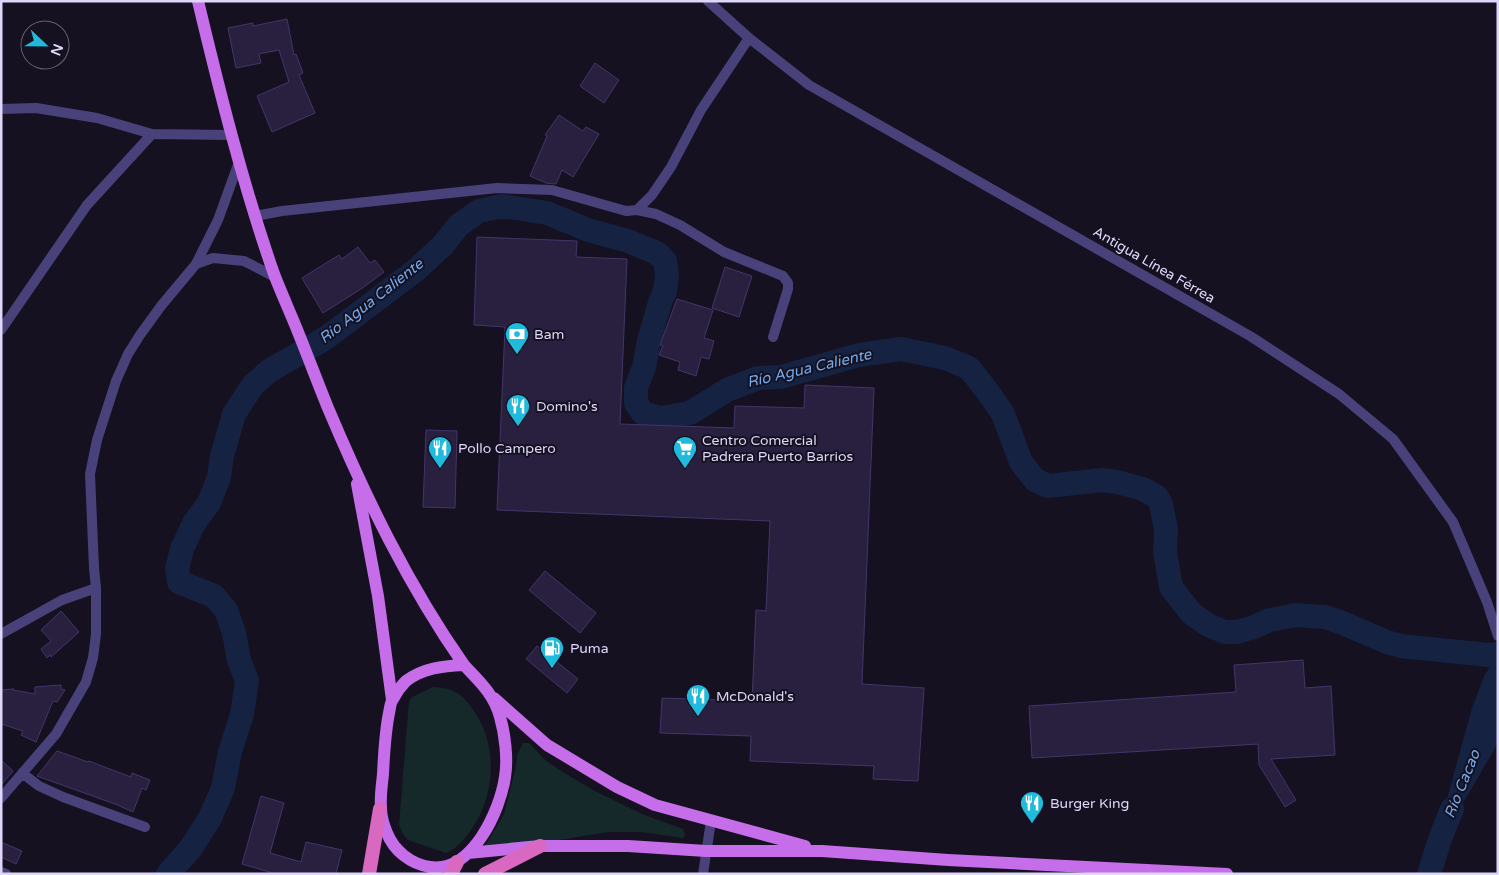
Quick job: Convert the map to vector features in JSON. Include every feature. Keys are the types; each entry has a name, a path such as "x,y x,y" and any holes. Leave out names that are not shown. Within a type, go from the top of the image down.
{"highway":[{"path":"369,874 380,809"},
{"path":"485,874 540,846"}],"main road":[{"path":"198,1 216,79 255,216 275,276 314,375 354,469 404,571 440,631 464,665 492,696 547,745 617,787 654,805 822,851"},
{"path":"354,469 378,596 392,700 386,732 380,809 388,834 396,848 405,857 419,864 441,868 540,846 628,846 706,851 822,851 948,860 1227,874"},
{"path":"392,700 406,682 426,670 444,666 464,665"},
{"path":"459,863 489,827 498,805 506,776 505,743 500,716 492,696"}],"street":[{"name":"Antigua Línea Férrea","path":"708,1 749,38 809,85 1250,336 1339,394 1393,439 1453,522 1487,602 1498,636"},
{"path":"637,210 652,195 671,166 701,110 749,38"},
{"path":"1,109 36,108 89,117 152,134 231,134"},
{"path":"1,330 87,205 152,134"},
{"path":"1,798 56,734 86,682 93,658 96,634 96,588 90,474 97,440 116,381 128,354 161,306 196,264 218,220 239,162"},
{"path":"255,216 282,211 498,188 552,190 626,211 637,210 656,214 680,225 724,252 783,276 788,284 788,289 773,337"},
{"path":"196,264 212,258 244,261 275,276"},
{"path":"1,634 62,600 96,588"},
{"path":"22,773 39,786 63,797 145,826"},
{"path":"703,874 711,821"},
{"path":"1,872 6,874"}],"green space":[{"path":"433,687 453,691 463,697 472,707 484,729 491,761 487,795 482,810 464,839 446,853 408,840 399,825 409,702 412,697"},
{"path":"523,743 529,743 545,760 593,790 642,814 683,829 685,835 683,838 641,832 608,832 478,853 489,840 504,814 517,755"}],"water":[{"path":"1498,655 1498,743 1440,839 1445,806 1472,708 1485,674"}],"building":[{"path":"287,19 294,55 296,54 303,73 299,75 315,113 272,132 257,96 289,82 279,50 259,54 261,63 236,68 228,28 253,23 253,26"},
{"path":"595,63 619,80 604,103 580,86"},
{"path":"559,115 583,131 586,127 599,134 573,177 562,170 556,184 546,183 530,176 547,136 545,135"},
{"name":"Centro Comercial Padrera Puerto Barrios","path":"477,237 577,241 576,257 627,259 620,424 734,428 735,406 804,408 805,385 874,388 862,684 924,688 918,781 873,779 874,766 750,761 751,736 660,733 662,698 752,701 756,610 766,611 770,521 497,510 505,327 474,325"},
{"path":"358,247 370,263 375,260 384,272 323,313 302,278 339,255 342,259"},
{"path":"725,267 752,276 739,317 712,308"},
{"path":"677,299 713,310 704,338 714,341 709,359 701,357 696,376 678,370 680,362 659,355 663,346 660,345"},
{"name":"Pollo Campero","path":"426,430 457,431 455,508 423,507"},
{"path":"545,571 596,613 580,633 529,590"},
{"path":"61,611 79,632 51,657 50,655 47,658 41,649 51,641 41,630"},
{"name":"Puma","path":"537,646 578,679 567,693 526,659"},
{"path":"1303,660 1305,688 1331,686 1335,755 1271,759 1296,800 1285,807 1259,765 1258,744 1032,758 1029,706 1236,692 1234,665"},
{"path":"61,685 61,689 65,690 57,702 53,701 36,742 21,735 23,731 1,724 1,690 14,689 35,694 35,687"},
{"path":"57,751 131,777 132,773 150,780 146,790 142,788 133,812 37,776"},
{"path":"1,760 13,771 1,785"},
{"path":"261,796 284,803 270,853 301,862 306,842 342,850 336,874 276,874 242,864"},
{"path":"1,842 22,851 16,864 1,857"}],"waterway":[{"name":"Río Agua Caliente","path":"168,874 191,848 210,818 223,788 230,752 242,714 247,681 239,660 234,633 226,610 214,596 179,582 177,569 182,549 194,523 209,503 219,477 222,456 234,414 253,385 269,371 326,338 416,270 443,245 459,225 479,211 502,206 547,213 588,230 628,241 657,253 665,261 667,274 665,291 649,341 644,367 636,388 636,403 643,413 660,418 690,413 727,390 758,378 781,377 859,355 901,349 945,358 969,368 988,392 1003,414 1021,462 1035,480 1048,486 1102,480 1117,482 1143,489 1157,497 1161,504 1166,529 1165,552 1171,587 1191,613 1208,625 1225,632 1237,632 1270,620 1296,615 1325,617 1401,646 1488,655 1498,654"},
{"name":"Río Cacao","path":"1429,874 1452,809"}],"place":[{"name":"Bam","path":"517,355"},
{"name":"Domino's","path":"518,427"},
{"name":"Pollo Campero","path":"440,469"},
{"name":"Centro Comercial Padrera Puerto Barrios","path":"685,469"},
{"name":"Puma","path":"552,669"},
{"name":"McDonald's","path":"698,717"},
{"name":"Burger King","path":"1032,824"}]}
